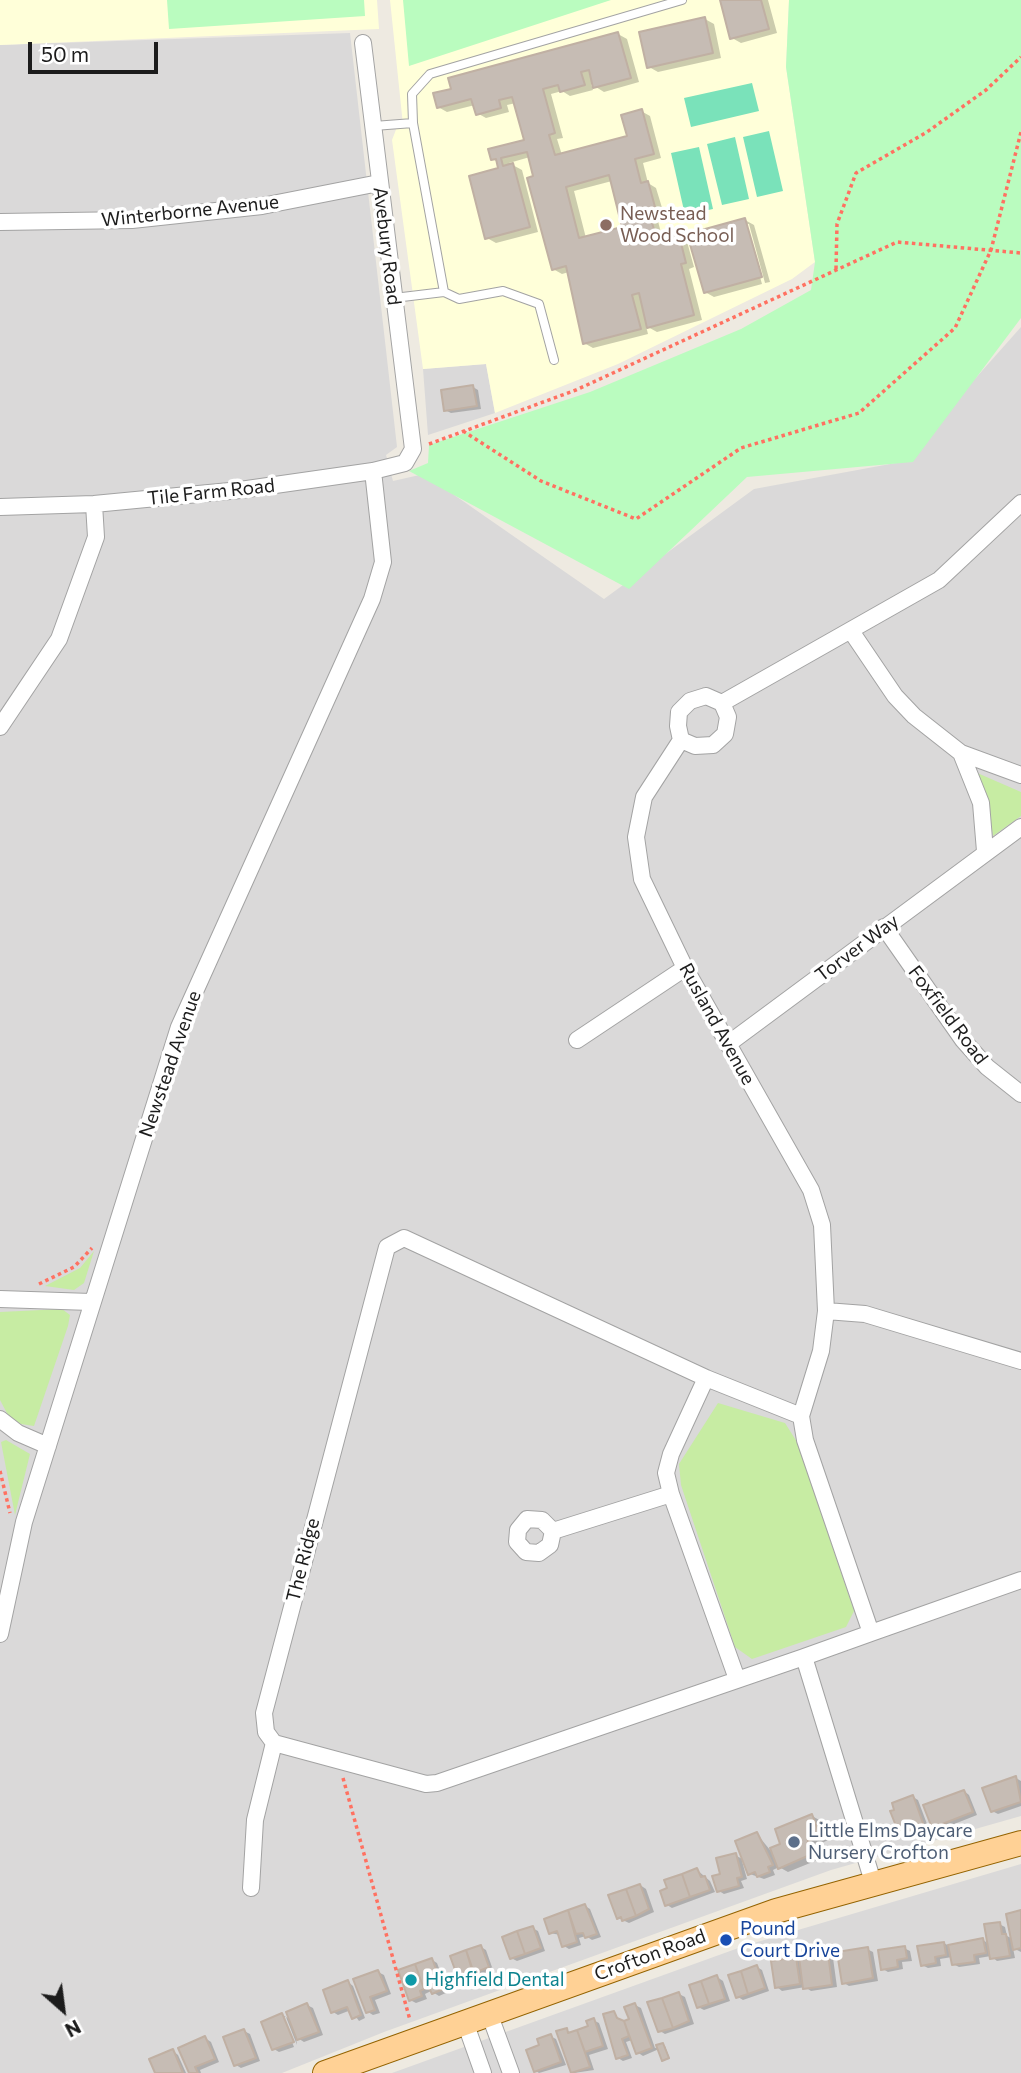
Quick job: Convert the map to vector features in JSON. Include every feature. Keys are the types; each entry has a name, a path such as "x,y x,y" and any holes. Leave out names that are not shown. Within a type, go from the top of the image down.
{"main road":[{"name":"Crofton Road","path":"325,2073 776,1911 1021,1843"}],"street":[{"name":"Avebury Road","path":"363,43 413,449"},
{"name":"Winterborne Avenue","path":"0,222 132,220 262,206 379,183"},
{"name":"Tile Farm Road","path":"0,507 94,504 240,490 373,471 405,463 413,449"},
{"name":"Newstead Avenue","path":"0,1634 24,1522 179,1027 372,599 383,562 373,471"},
{"path":"681,740 695,746 713,745 725,734 728,717 722,703 939,579 1021,503"},
{"path":"0,727 59,639 96,537 94,504"},
{"path":"851,631 895,696 961,753 1021,775"},
{"name":"Rusland Avenue","path":"722,703 706,696 690,701 679,712 681,740 644,797 636,837 642,879 685,968 811,1190 822,1225 826,1311 821,1351 801,1416"},
{"path":"961,753 981,803 985,851"},
{"name":"Torver Way","path":"728,1044 985,851 1021,827"},
{"name":"Foxfield Road","path":"884,927 963,1040 987,1067 1021,1094"},
{"path":"576,1040 685,968"},
{"name":"The Ridge","path":"274,1744 266,1732 264,1713 387,1247 404,1238 706,1378"},
{"path":"0,1299 91,1302"},
{"path":"826,1311 865,1314 1021,1361"},
{"path":"737,1679 671,1494 666,1473 671,1454 706,1378 801,1416 805,1440 871,1633"},
{"path":"0,1419 18,1433 48,1446"},
{"path":"553,1531 671,1494"},
{"path":"251,1888 255,1820 274,1744 426,1784 438,1783 1021,1580"},
{"path":"804,1657 873,1882"},
{"path":"489,2012 512,2073"},
{"path":"465,2022 484,2073"}],"lane":[{"path":"444,292 413,122 412,94 430,74 682,0"},
{"path":"374,126 413,122"},
{"path":"394,298 444,292 459,299 503,291 539,304 554,360"}],"path":[{"path":"836,270 837,224 856,173 927,132 986,90 1021,57"},
{"path":"463,431 541,481 636,519 741,449 859,413 955,328 990,250 1021,132"},
{"path":"413,449 576,390 897,242 1021,253"},
{"path":"25,1298 41,1282 74,1267 117,1223"},
{"path":"345,1762 342,1776 383,1934 416,2039"}],"shaded area":[{"path":"0,0 377,0 379,29 0,45"},
{"name":"Newstead Wood School","path":"390,0 789,0 786,67 815,262 792,279 618,364 495,413 486,364 423,369 392,140 397,127 403,125"},
{"path":"350,33 397,447 386,455 393,481 424,474 604,599 754,489 901,462 1021,327 1021,1816 831,1870 384,2032 282,2073 0,2073 0,45"},
{"path":"486,364 495,413 428,435 423,369"},
{"path":"1021,1864 1021,2073 392,2073 744,1946"}],"green space":[{"path":"167,0 364,0 365,16 169,29"},
{"path":"403,0 611,0 409,66"},
{"path":"789,0 1021,0 1021,318 913,462 747,477 629,589 409,471 428,463 429,445 590,392 741,329 811,290 815,262 786,67"},
{"path":"752,83 759,111 691,127 684,98"},
{"path":"769,131 783,191 757,197 743,137"},
{"path":"735,137 749,199 722,205 707,144"},
{"path":"699,147 713,209 685,215 671,153"},
{"path":"975,772 1021,792 1021,816 993,836 988,802"},
{"path":"94,1251 84,1283 74,1290 45,1286 80,1268"},
{"path":"62,1309 70,1315 68,1326 34,1426 21,1424 9,1417 0,1400 0,1312"},
{"path":"718,1403 785,1423 797,1442 854,1611 846,1627 752,1659 735,1647 681,1485 679,1464"},
{"path":"6,1440 30,1454 15,1515 1,1442"}],"building":[{"path":"720,0 761,0 769,29 730,39"},
{"path":"705,17 713,53 647,68 639,32"},
{"path":"618,32 631,78 593,88 589,70 581,72 585,85 560,92 558,85 543,89 555,133 549,135 555,155 627,136 621,115 642,109 654,154 635,159 641,183 648,181 655,207 648,208 656,237 678,231 686,263 681,264 694,315 647,328 639,293 632,295 641,329 583,344 566,266 552,270 527,178 533,176 527,152 501,158 503,166 513,163 530,227 485,239 469,176 498,168 496,159 491,160 488,149 524,140 512,97 499,100 501,108 476,115 471,99 437,108 433,93 451,89 448,78","holes":["609,175 622,227 579,238 566,187"]},
{"path":"745,218 762,277 704,293 687,234"},
{"path":"473,385 477,406 444,411 441,390"},
{"path":"1016,1776 1021,1802 991,1812 982,1788"},
{"path":"964,1790 973,1812 932,1828 923,1805"},
{"path":"913,1795 925,1829 912,1834 910,1826 898,1831 890,1811 894,1810 892,1803"},
{"name":"Little Elms Daycare Nursery Crofton","path":"812,1814 820,1835 808,1841 812,1854 778,1869 770,1848 780,1844 775,1829"},
{"path":"757,1832 773,1865 768,1867 770,1872 757,1877 755,1872 748,1875 735,1841"},
{"path":"736,1853 742,1877 737,1878 739,1886 717,1892 712,1876 720,1874 716,1858"},
{"path":"697,1868 701,1877 705,1876 710,1890 690,1897 682,1874"},
{"path":"682,1874 690,1897 665,1906 660,1891 667,1888 664,1880"},
{"path":"640,1884 649,1909 636,1916 626,1889"},
{"path":"626,1889 636,1916 622,1921 621,1917 617,1919 608,1895"},
{"path":"585,1904 597,1934 585,1938 583,1933 576,1934 568,1910"},
{"path":"568,1910 577,1942 562,1947 557,1931 549,1934 544,1919"},
{"path":"1021,1910 1021,1948 1013,1950 1006,1914"},
{"path":"1000,1922 1002,1934 1006,1934 1010,1956 990,1959 984,1924"},
{"path":"533,1926 541,1948 525,1954 517,1931"},
{"path":"517,1931 525,1954 510,1959 502,1937"},
{"path":"983,1938 986,1953 974,1955 975,1962 952,1965 948,1945"},
{"path":"944,1942 946,1955 935,1957 936,1963 921,1966 917,1946"},
{"path":"481,1945 489,1967 474,1973 466,1950"},
{"path":"905,1946 907,1958 897,1960 898,1967 881,1970 878,1950"},
{"path":"868,1947 873,1978 842,1984 837,1952"},
{"path":"466,1950 473,1973 458,1978 450,1956"},
{"path":"828,1953 832,1985 803,1989 799,1957"},
{"path":"796,1957 800,1984 775,1988 771,1961"},
{"path":"432,1958 443,1989 432,1994 429,1988 424,1989 415,1964"},
{"name":"Highfield Dental","path":"415,1964 424,1989 420,1991 422,1996 409,2001 398,1970"},
{"path":"757,1965 765,1988 748,1994 741,1971"},
{"path":"378,1970 387,1991 370,1997 375,2010 366,2013 353,1979"},
{"path":"741,1971 748,1994 736,1998 728,1975"},
{"path":"717,1975 725,1999 709,2004 701,1981"},
{"path":"348,1980 361,2015 352,2019 347,2007 331,2013 323,1990"},
{"path":"701,1981 709,2004 697,2008 689,1985"},
{"path":"679,1992 689,2021 673,2028 662,1998"},
{"path":"662,1998 673,2028 658,2032 647,2002"},
{"path":"307,2003 319,2032 297,2040 286,2012"},
{"path":"635,2003 652,2048 636,2054 624,2021 629,2019 624,2007"},
{"path":"614,2011 617,2018 624,2021 629,2036 622,2039 628,2055 616,2059 603,2014"},
{"path":"282,2013 294,2042 272,2050 261,2022"},
{"path":"594,2018 603,2046 585,2052 577,2030 588,2026 586,2021"},
{"path":"567,2028 568,2033 577,2030 590,2067 571,2073 556,2031"},
{"path":"244,2029 256,2058 234,2066 223,2037"},
{"path":"551,2034 561,2062 534,2072 526,2050 539,2045 537,2039"},
{"path":"205,2036 215,2059 195,2067 198,2073 189,2073 178,2048"},
{"path":"663,2043 669,2058 662,2061 656,2045"},
{"path":"173,2049 183,2073 155,2073 149,2059"}],"place":[{"name":"Newstead Wood School","path":"606,225"},
{"name":"Little Elms Daycare Nursery Crofton","path":"794,1842"},
{"name":"Pound Court Drive","path":"726,1940"},
{"name":"Highfield Dental","path":"411,1980"}]}
